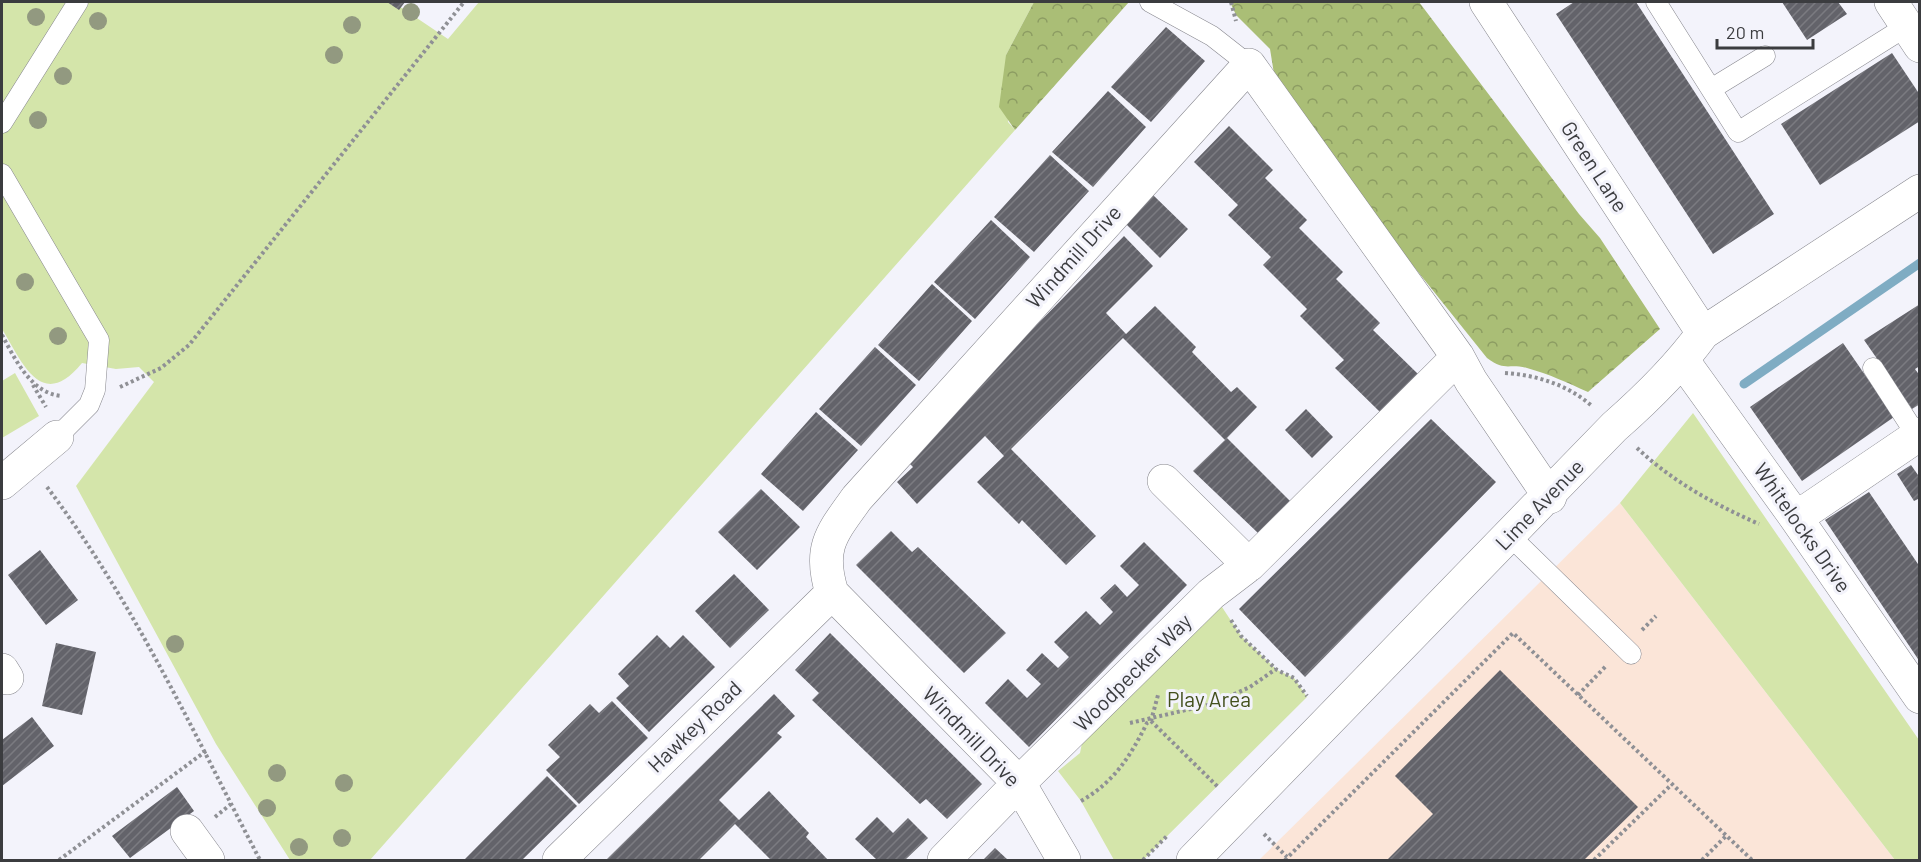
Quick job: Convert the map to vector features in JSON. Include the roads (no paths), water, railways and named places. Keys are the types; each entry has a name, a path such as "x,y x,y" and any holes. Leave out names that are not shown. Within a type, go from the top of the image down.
{"street":[{"name":"Green Lane","path":"1486,2 1703,333"},
{"path":"1249,65 1458,357 1471,381 1550,496"},
{"name":"Windmill Drive","path":"1064,861 1018,783 832,593 825,571 825,551 839,522 857,498 1249,65"},
{"name":"Lime Avenue","path":"1193,861 1614,428 1651,395 1683,361 1703,333 1920,191"},
{"name":"Woodpecker Way","path":"1018,783 1211,594 1249,565 1458,357"},
{"name":"Whitelocks Drive","path":"1683,361 1796,518 1920,697"},
{"path":"2,483 29,463 52,423"},
{"path":"1796,518 1918,435"},
{"path":"1164,481 1249,565"},
{"name":"Hawkey Road","path":"559,861 832,593"},
{"path":"944,861 1018,783"},
{"path":"187,831 208,861"}],"lane":[{"path":"2,123 78,2"},
{"path":"1150,2 1212,36 1249,65"},
{"path":"1663,4 1738,132 1906,24"},
{"path":"1711,89 1766,56"},
{"path":"2,174 99,340 95,390 89,405 52,423"},
{"path":"1873,368 1918,435"},
{"path":"1510,536 1631,654"}],"waterway":[{"path":"1744,384 1920,263"}],"park label":[{"name":"Play Area","path":"1209,700"}]}
